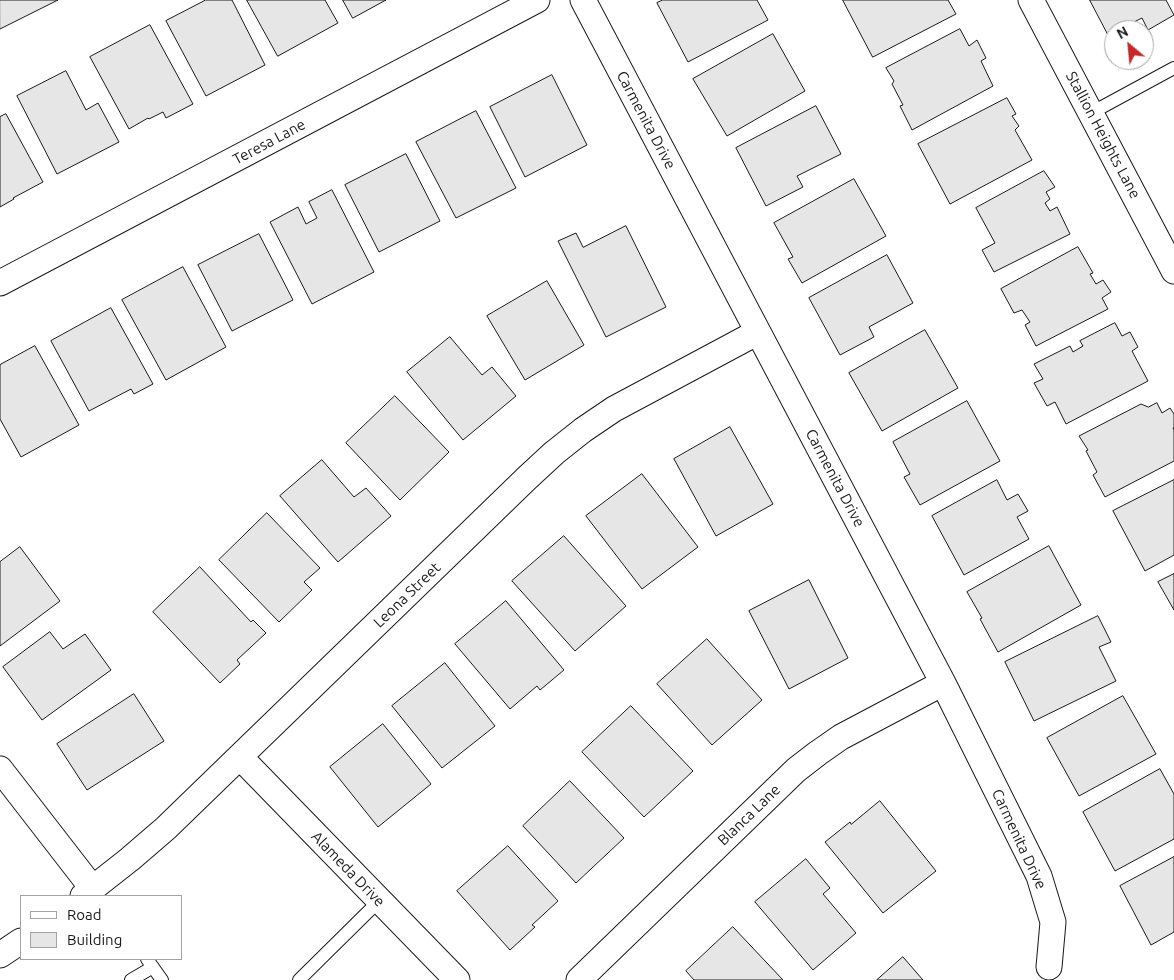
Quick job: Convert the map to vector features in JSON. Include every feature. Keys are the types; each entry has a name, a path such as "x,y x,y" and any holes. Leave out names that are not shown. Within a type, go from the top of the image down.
{"street":[{"name":"Teresa Lane","path":"0,284 537,0"},
{"name":"Carmenita Drive","path":"583,0 943,683 1039,876 1053,922 1049,967"},
{"name":"Stallion Heights Lane","path":"1031,0 1174,271"},
{"name":"Leona Street","path":"92,894 166,828 554,452 614,409 758,332"},
{"name":"Blanca Lane","path":"579,980 796,770 841,737 943,683"},
{"name":"Alameda Drive","path":"240,757 457,980"},
{"path":"0,769 92,894"},
{"path":"0,955 20,942"}],"lane":[{"path":"1091,112 1174,68"},
{"path":"299,980 379,901"},
{"path":"131,980 150,963 162,980"}],"building":[{"path":"0,0 58,0 0,29"},
{"path":"206,0 232,0 265,65 206,96 166,21"},
{"path":"247,0 325,0 338,23 278,56"},
{"path":"343,0 386,0 353,18"},
{"path":"663,0 757,0 768,20 688,62 657,3"},
{"path":"843,0 948,0 956,14 873,57"},
{"path":"1090,0 1166,0 1174,15 1154,27 1154,20 1143,20 1142,18 1138,20 1104,20 1104,27"},
{"path":"150,25 193,104 166,118 163,112 129,129 90,57"},
{"path":"960,29 969,46 977,40 986,58 981,61 993,86 912,130 900,106 903,105 892,84 894,81 886,68"},
{"path":"773,34 805,91 727,136 693,79"},
{"path":"66,71 86,110 98,103 119,142 57,174 17,96"},
{"path":"552,75 587,145 525,177 490,107"},
{"path":"1007,98 1016,114 1012,116 1019,126 1015,130 1032,160 950,204 918,144"},
{"path":"816,106 841,154 797,176 803,187 766,206 736,148"},
{"path":"476,111 516,188 456,218 416,142"},
{"path":"6,114 43,182 0,207 0,117"},
{"path":"406,154 440,221 379,252 345,185"},
{"path":"1044,171 1055,187 1046,192 1050,199 1045,203 1050,211 1057,207 1070,234 994,272 982,250 995,243 976,208"},
{"path":"854,179 886,236 802,283 788,259 793,257 774,223"},
{"path":"332,190 374,272 312,304 270,222 298,207 306,224 317,218 309,202"},
{"path":"626,226 666,307 606,337 558,241 576,233 583,247"},
{"path":"259,234 293,300 232,331 198,265"},
{"path":"1078,247 1093,273 1090,274 1096,284 1103,280 1111,292 1102,298 1108,309 1036,346 1025,325 1030,322 1022,310 1014,313 1001,289"},
{"path":"887,255 913,303 869,327 874,337 840,355 809,298"},
{"path":"183,267 226,347 166,380 122,300"},
{"path":"547,281 584,345 525,380 487,316"},
{"path":"111,308 153,384 134,394 131,389 89,411 51,341"},
{"path":"1115,323 1122,336 1130,332 1138,347 1132,351 1148,381 1066,424 1055,402 1047,406 1034,383 1043,379 1034,364 1070,346 1073,352 1083,346 1080,341"},
{"path":"925,330 958,388 882,431 849,373"},
{"path":"450,337 482,375 492,367 516,396 463,440 407,372"},
{"path":"35,346 79,425 21,457 0,419 0,365"},
{"path":"395,396 449,452 400,500 346,443"},
{"path":"967,401 1000,461 920,505 904,477 910,474 893,442"},
{"path":"1157,403 1162,413 1170,408 1174,414 1174,461 1105,497 1093,475 1097,472 1086,451 1088,450 1079,436 1141,404 1148,407"},
{"path":"730,427 773,504 716,536 674,459"},
{"path":"322,460 354,497 366,488 391,516 338,562 280,496"},
{"path":"642,474 698,547 642,589 586,516"},
{"path":"997,480 1007,500 1018,494 1028,511 1017,517 1029,539 964,575 932,516"},
{"path":"1174,480 1174,555 1145,571 1113,511"},
{"path":"267,513 320,568 304,582 312,590 279,622 219,560"},
{"path":"564,536 626,606 575,651 512,581"},
{"path":"1049,546 1081,605 998,652 967,592"},
{"path":"20,547 60,601 0,646 0,562"},
{"path":"200,567 251,622 253,620 266,633 237,660 240,664 220,683 153,612"},
{"path":"1174,574 1174,610 1158,582"},
{"path":"809,580 848,658 789,689 749,611"},
{"path":"506,601 564,670 540,690 537,686 510,709 455,644"},
{"path":"1098,616 1111,642 1099,647 1116,681 1034,721 1005,662"},
{"path":"50,632 63,649 85,634 111,670 42,720 3,667"},
{"path":"707,639 762,700 712,745 657,684"},
{"path":"445,663 495,726 442,768 392,706"},
{"path":"134,694 164,741 87,790 57,744"},
{"path":"1123,696 1156,754 1079,796 1047,738"},
{"path":"631,706 693,771 644,817 582,752"},
{"path":"383,724 431,784 378,827 330,767"},
{"path":"1160,769 1174,794 1174,839 1115,871 1083,812"},
{"path":"570,781 624,838 576,883 523,826"},
{"path":"880,801 936,871 883,913 825,842"},
{"path":"508,846 558,901 532,925 535,927 510,950 457,891"},
{"path":"1174,857 1174,932 1151,945 1120,886"},
{"path":"806,859 830,888 823,894 856,933 813,970 755,902"},
{"path":"733,927 783,980 694,980 686,971"},
{"path":"903,957 923,980 877,980"}]}
